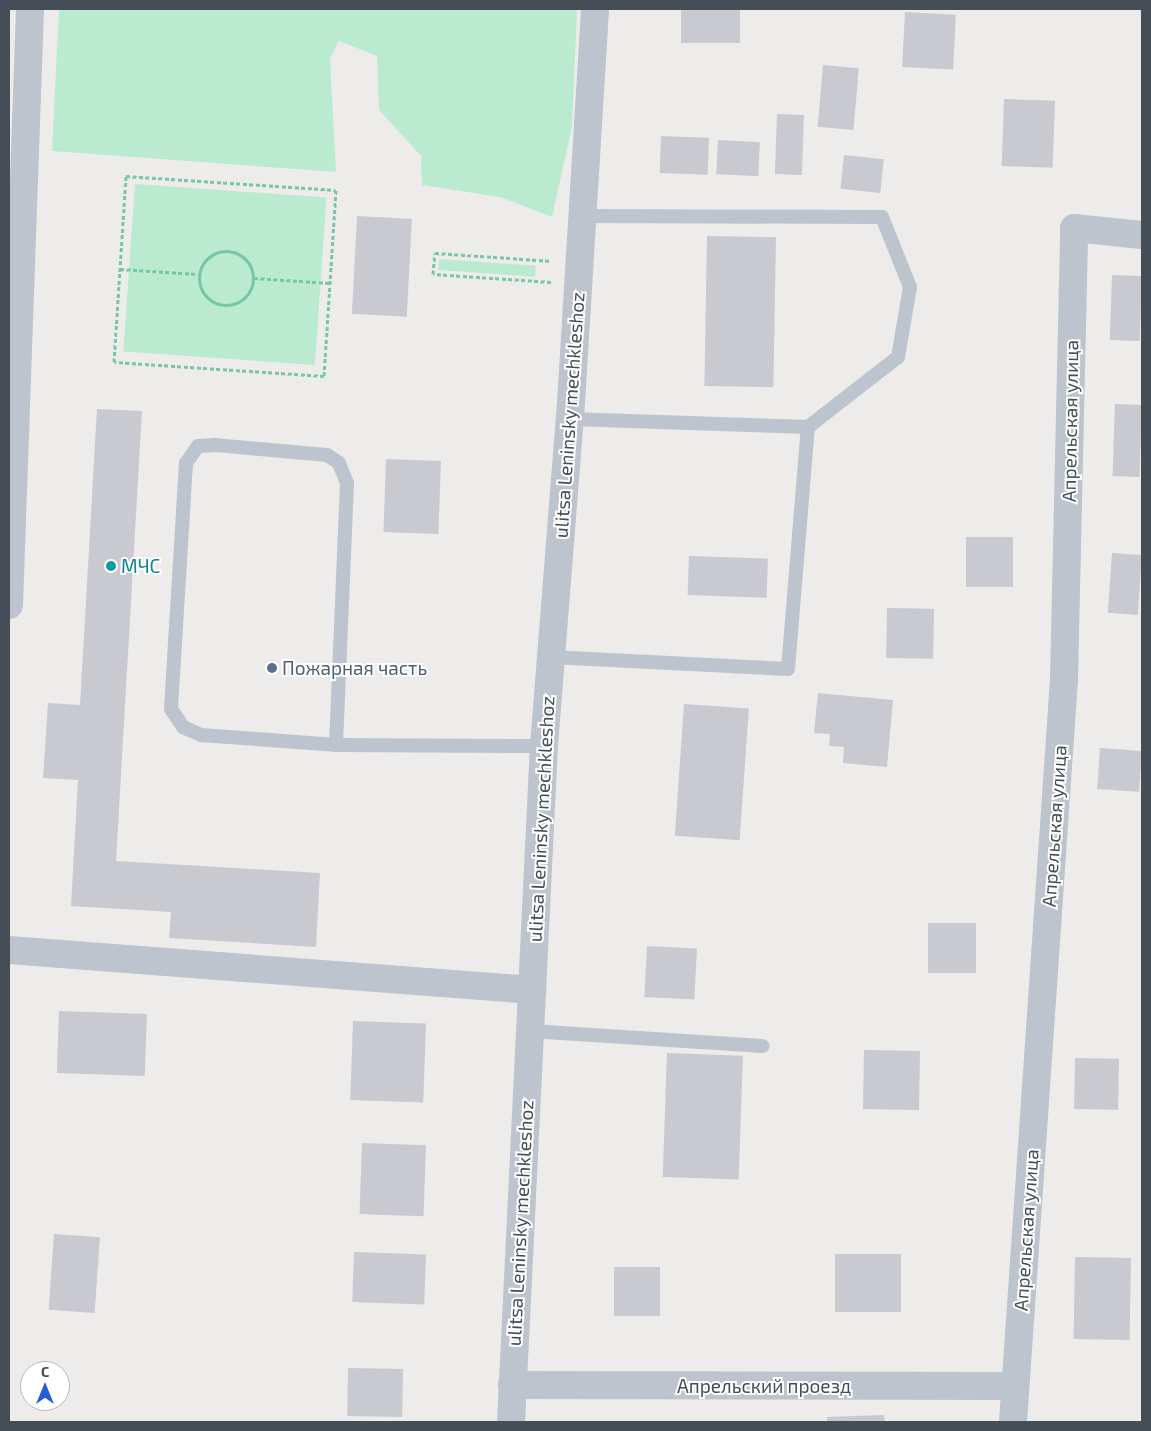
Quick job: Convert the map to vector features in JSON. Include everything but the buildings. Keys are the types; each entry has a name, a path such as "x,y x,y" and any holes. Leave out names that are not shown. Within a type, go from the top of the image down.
{"street":[{"path":"9,605 30,9"},
{"name":"ulitsa Leninsky mechkleshoz","path":"511,1422 544,746 570,419 584,216 595,9"},
{"name":"Апрельская улица","path":"1013,1422 1064,679 1074,228 1142,235"},
{"path":"9,950 532,990"},
{"name":"Апрельский проезд","path":"512,1385 1015,1386"}],"lane":[{"path":"570,419 808,427 898,357 910,287 882,216 584,216"},
{"path":"551,657 788,669 808,427"},
{"path":"336,745 347,483 339,463 327,455 216,445 198,446 186,462 171,709 183,727 201,735 336,745 544,746"},
{"path":"530,1032 763,1046"}],"path":[{"path":"126,176 336,190 324,376 114,362 120,269 126,176"},
{"path":"222,250 244,257 254,278 247,295 231,305 218,304 207,298 200,287 198,274 211,255 222,250"},
{"path":"434,253 580,273 434,274 434,253"},
{"path":"120,269 198,274"},
{"path":"254,278 330,283"}],"green space":[{"path":"59,9 577,9 572,127 552,217 500,197 422,185 421,156 379,110 377,56 339,41 330,59 336,172 52,151"},
{"path":"135,184 327,197 315,365 123,352"},
{"path":"439,259 536,266 535,277 438,270"}],"place":[{"name":"МЧС","path":"111,566"},
{"name":"Пожарная часть","path":"272,668"}]}
